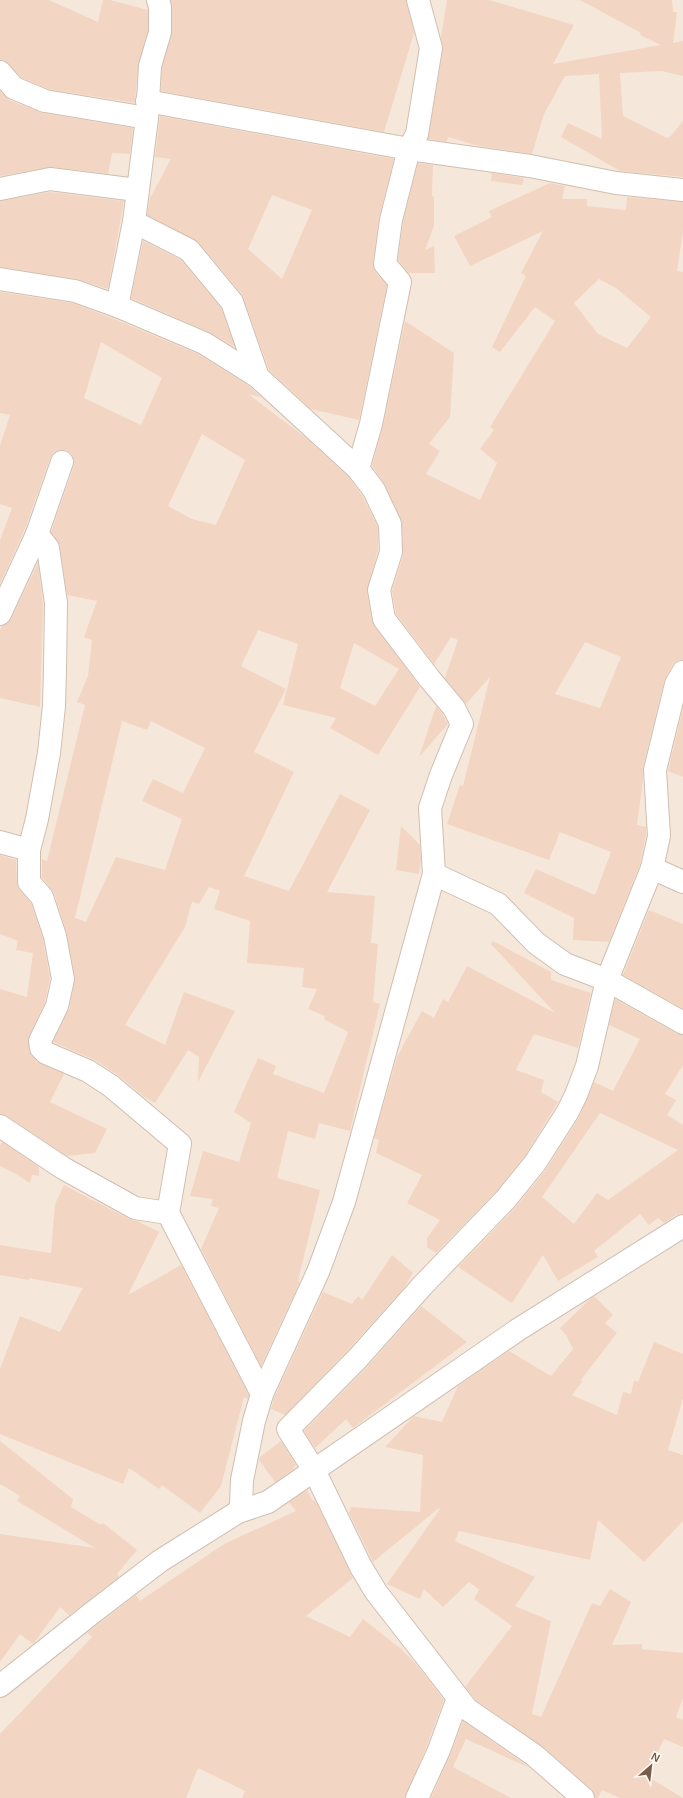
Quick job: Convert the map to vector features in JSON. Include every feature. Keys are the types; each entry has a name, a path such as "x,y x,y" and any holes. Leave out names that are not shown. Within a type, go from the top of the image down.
{"street":[{"path":"117,306 134,222 147,110 150,66 160,32 160,7 158,0"},
{"path":"358,469 372,417 400,282 385,264 391,220 408,149 417,134 431,48 418,0"},
{"path":"0,72 14,88 45,101 147,110 530,166 616,183 683,190"},
{"path":"0,188 50,179 137,190"},
{"path":"134,222 189,250 232,302 258,377"},
{"path":"0,279 75,291 117,306 204,343 258,377 358,469 374,490 390,524 391,552 379,590 384,619 454,708 462,724 441,775 430,808 434,874 344,1202 318,1272 262,1394 254,1421 242,1480 241,1505 238,1512"},
{"path":"0,614 37,534 62,462"},
{"path":"37,534 48,548 56,603 55,670 54,706 49,753 30,850 29,882 42,897 55,936 63,979 57,1006 40,1041 41,1048 46,1053 88,1071 111,1086 180,1144 168,1214 262,1394"},
{"path":"583,1798 534,1755 467,1709 458,1698 376,1592 361,1567 314,1470 288,1430 358,1358 423,1285 505,1200 535,1163 567,1113 587,1066 607,980 652,868 659,836 655,770 676,684 683,672"},
{"path":"0,842 30,850"},
{"path":"652,868 683,882"},
{"path":"434,874 498,904 536,943 565,964 607,980 683,1023"},
{"path":"0,1126 63,1168 135,1208 168,1214"},
{"path":"0,1686 160,1561 238,1512 268,1502 520,1329 683,1226"},
{"path":"417,1798 439,1750 458,1698"}],"shaded area":[{"path":"0,0 683,0 683,1798 0,1798"}],"building":[{"path":"0,0 49,0 98,22 103,0 110,0 148,10 148,30 138,65 135,103 48,89 22,78 9,64 0,60"},
{"path":"171,0 406,0 414,33 384,132 161,91 162,68 172,32"},
{"path":"447,0 489,0 574,25 553,64 661,45 640,35 641,33 580,0 672,0 673,12 677,12 673,43 683,41 683,76 662,71 620,73 623,116 667,138 669,138 683,121 683,177 620,171 561,137 568,123 602,139 599,74 565,76 544,114 532,154 479,146 448,137 447,142 428,139 443,50 441,37"},
{"path":"0,91 9,100 43,113 133,128 130,154 112,153 108,174 51,167 0,176"},
{"path":"160,116 394,159 379,217 373,262 375,272 387,285 359,420 311,409 269,370 242,294 198,242 147,215 150,198 171,159 155,157","holes":["272,195 312,210 282,279 248,249"]},
{"path":"418,163 433,165 432,196 434,197 434,226 425,250 434,246 435,273 409,273 398,260 403,222"},
{"path":"492,173 524,178 522,185 491,181"},
{"path":"550,183 565,186 562,199 587,199 587,206 626,210 627,197 683,202 683,231 677,271 683,272 683,660 677,661 672,665 664,681 643,767 643,780 637,825 646,827 646,835 640,864 609,942 573,940 574,918 524,893 536,869 595,895 611,852 560,832 549,860 447,824 460,785 463,786 490,677 466,704 445,678 458,640 451,637 434,664 396,614 392,591 403,556 402,523 385,485 372,466 383,426 405,321 454,353 450,417 429,444 440,451 426,474 480,500 497,463 480,449 494,430 490,427 555,321 535,307 500,352 492,347 526,276 521,273 543,231 470,266 454,236 492,217 489,211","holes":["599,279 616,288 651,317 627,348 598,334 574,303","585,642 621,657 600,708 555,694"]},
{"path":"50,192 124,201 108,289 77,279 0,267 0,201"},
{"path":"143,241 181,260 221,308 235,347 209,332 131,298"},
{"path":"0,292 72,303 198,354 250,387 261,397 248,394 305,437 349,477 363,497 378,527 378,550 367,592 372,621 420,687 378,755 330,728 336,718 283,705 298,644 258,630 241,666 286,689 254,752 294,772 244,876 289,891 340,794 370,810 327,892 375,896 371,943 378,944 373,1002 380,1004 350,1131 319,1123 315,1139 288,1131 277,1178 320,1190 298,1281 300,1282 261,1366 201,1249 219,1208 211,1206 213,1199 190,1196 203,1151 239,1162 251,1123 234,1112 258,1058 276,1066 273,1074 324,1093 348,1032 324,1019 325,1016 308,1009 317,989 302,987 304,968 247,963 250,921 214,909 220,891 209,887 199,904 192,902 185,927 125,1025 165,1045 184,992 235,1011 198,1082 199,1057 188,1050 155,1103 143,1096 119,1076 95,1060 53,1042 69,1009 75,977 67,934 54,893 42,877 42,859 47,861 85,705 77,702 88,676 92,640 84,637 97,601 67,595 60,546 51,532 74,466 72,454 66,450 54,452 50,458 25,529 0,584 0,540 12,508 0,504 0,446 10,415 0,413","holes":["101,342 162,378 141,425 84,398","202,434 245,460 216,525 192,519 168,506","354,643 399,669 375,706 340,688","122,721 147,730 151,721 205,748 183,793 153,779 142,801 182,819 165,870 116,857 86,922 75,918"]},
{"path":"38,563 43,604 40,707 0,698 0,630 2,626 7,624 11,619"},
{"path":"436,706 448,724 419,757"},
{"path":"683,708 683,777 668,771"},
{"path":"401,826 420,845 421,859 419,874 396,870"},
{"path":"0,855 16,860 17,883 20,890 31,903 43,939 50,979 45,1002 29,1036 29,1050 37,1062 64,1074 50,1102 107,1129 95,1153 67,1156 7,1116 0,1114 0,989 27,997 33,953 16,950 18,941 0,934"},
{"path":"649,910 683,924 683,1009 623,975"},
{"path":"493,941 551,972 551,980 591,993 578,1048 534,1034 516,1070 544,1080 541,1092 558,1102 525,1156 496,1192 436,1253 427,1247 427,1238 440,1220 407,1203 422,1175 376,1153 379,1140 374,1138 397,1057 422,1011 434,1018 443,999 448,1002 467,966 555,1013 491,944"},
{"path":"615,999 677,1034 683,1035 683,1065 665,1094 676,1100 667,1115 683,1125 683,1214 676,1215 664,1223 658,1218 649,1225 640,1214 594,1251 598,1257 558,1281 543,1255 512,1303 458,1267 514,1209 545,1171 578,1119 594,1082 613,1091 640,1039 609,1025","holes":["600,1113 678,1150 608,1200 597,1193 574,1224 542,1197"]},
{"path":"2,1142 39,1167 39,1176 32,1175 30,1183 0,1166 0,1146"},
{"path":"64,1185 129,1219 137,1221 159,1232 128,1295 167,1273 167,1275 168,1272 181,1265 249,1395 248,1399 244,1397 221,1486 200,1513 162,1485 159,1489 129,1468 123,1484 0,1434 0,1369 20,1316 60,1332 83,1288 29,1278 29,1280 0,1275 0,1245 51,1253 55,1204"},
{"path":"392,1255 413,1273 403,1289 349,1349 285,1415 271,1409 274,1398 323,1292 352,1304 358,1296 362,1300"},
{"path":"594,1296 613,1315 605,1323 617,1333 580,1381 583,1381 572,1395 617,1415 623,1392 631,1394 634,1380 638,1382 654,1342 683,1354 683,1398 668,1450 683,1455 683,1521 644,1562 598,1520 590,1560 459,1531 455,1541 535,1577 515,1606 551,1621 532,1714 541,1717 592,1603 600,1606 610,1589 631,1602 612,1645 642,1644 642,1649 683,1653 683,1698 676,1717 683,1720 683,1747 664,1739 647,1776 683,1798 620,1798 602,1790 598,1798 595,1798 591,1789 542,1746 476,1700 465,1687 512,1626 474,1599 479,1590 481,1591 469,1582 443,1607 424,1589 420,1599 387,1584 440,1509 439,1508 373,1562 349,1513 351,1507 420,1512 423,1455 385,1447 414,1416 442,1422 458,1386 509,1351 551,1376 573,1349 566,1335 560,1328"},
{"path":"421,1306 467,1342 353,1428 346,1419 315,1448 304,1431 367,1367"},
{"path":"0,1441 73,1499 71,1507 101,1525 103,1523 137,1550 117,1574 119,1577 69,1615 60,1607 33,1644 20,1634 0,1662 0,1534 95,1548 17,1501 20,1496 0,1484"},
{"path":"281,1441 296,1465 293,1468 294,1469 275,1482 259,1460 260,1457"},
{"path":"307,1490 313,1501 315,1500 353,1578 306,1616 350,1637 363,1619 400,1648 417,1665 444,1700 405,1798 242,1798 245,1791 198,1768 186,1798 0,1798 0,1734 92,1637 87,1633 136,1595 140,1601 224,1544 296,1511 289,1502"},
{"path":"463,1721 530,1768 466,1739 453,1767 511,1798 431,1798"}]}
